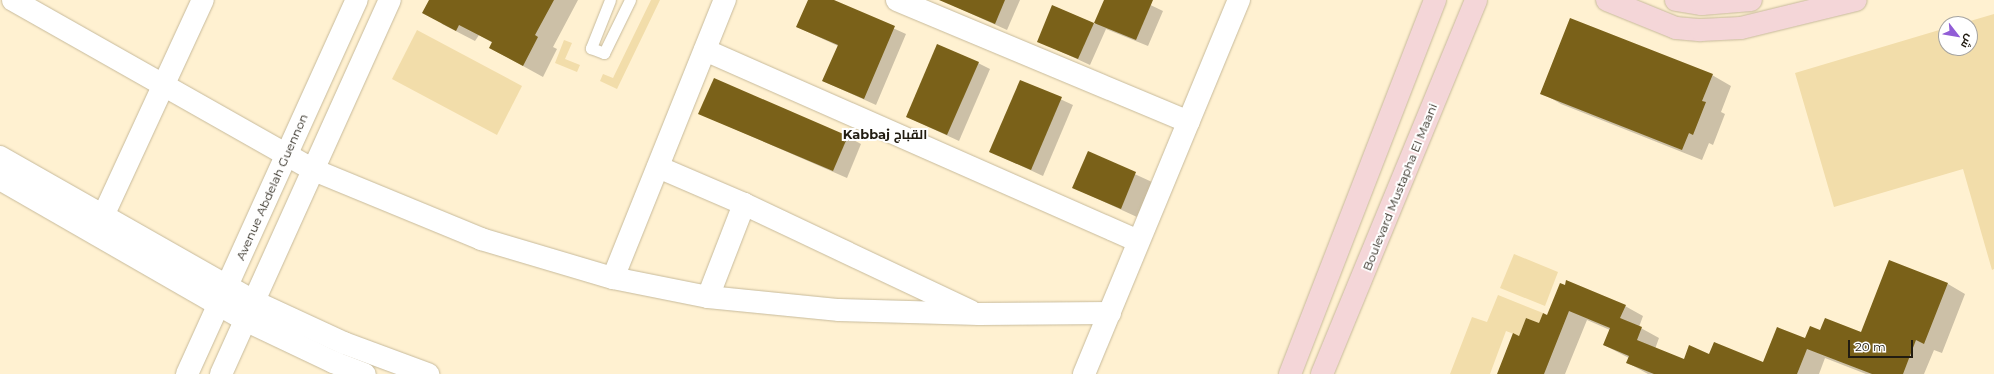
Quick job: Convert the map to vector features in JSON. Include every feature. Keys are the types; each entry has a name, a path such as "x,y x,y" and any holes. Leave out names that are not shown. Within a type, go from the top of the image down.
{"street":[{"path":"13,0 314,170 481,240 613,278 708,297 839,310 978,314 1110,312"},
{"path":"99,225 203,0"},
{"name":"Avenue Abdelah Guennon","path":"187,374 357,0"},
{"path":"221,374 390,0"},
{"path":"613,278 725,0"},
{"path":"897,0 1188,122"},
{"path":"1290,374 1364,187 1435,0"},
{"name":"Boulevard Mustapha El Maani","path":"1322,374 1396,199 1476,0"},
{"path":"1607,0 1676,28 1701,30 1741,28 1856,0"},
{"path":"1681,1 1702,4 1751,0"},
{"path":"1084,374 1188,122 1231,2"},
{"path":"706,50 1138,241"},
{"path":"0,157 99,225 249,311 333,362 365,374"},
{"path":"658,167 744,204 978,314"},
{"path":"0,179 99,225"},
{"path":"1364,187 1396,199"},
{"path":"708,297 744,204"},
{"path":"249,311 344,343 428,374"}],"lane":[{"path":"610,0 591,48 604,53 630,0"}],"shaded area":[{"path":"651,0 660,0 617,89 600,81 603,74 613,78"},
{"path":"1994,14 1994,269 1992,270 1963,169 1834,207 1795,73 1938,30 1938,56 1978,56 1978,19"},
{"path":"417,30 522,86 497,135 392,79"},
{"path":"564,40 572,43 565,59 580,65 577,72 555,63"},
{"path":"1514,254 1558,272 1545,306 1500,288"},
{"path":"1498,295 1543,313 1539,323 1526,318 1519,336 1506,331 1490,374 1450,374 1472,317 1487,322"}],"building":[{"path":"429,0 554,0 535,35 538,37 523,66 489,48 492,42 459,25 456,31 422,13"},
{"path":"808,0 834,0 895,26 864,99 822,81 838,45 796,27"},
{"path":"939,0 1005,0 995,24"},
{"path":"1104,0 1153,0 1136,40 1094,23"},
{"path":"1052,5 1094,23 1078,59 1037,42"},
{"path":"1570,18 1713,74 1702,101 1706,102 1693,135 1689,133 1682,150 1540,94"},
{"path":"937,44 979,62 947,135 906,117"},
{"path":"714,78 848,136 833,171 698,114"},
{"path":"1020,80 1062,97 1031,170 989,152"},
{"path":"1088,151 1136,172 1121,209 1072,188"},
{"path":"1889,260 1948,283 1924,344 1916,340 1903,374 1872,374 1807,349 1797,374 1654,374 1626,363 1629,356 1603,345 1610,328 1569,311 1544,374 1497,374 1513,333 1519,336 1526,318 1539,323 1543,313 1547,315 1560,283 1565,285 1566,280 1626,305 1620,318 1642,327 1637,340 1684,359 1689,345 1709,354 1714,342 1763,362 1777,327 1805,338 1810,326 1820,330 1825,318 1861,332"}],"district":[{"name":"Kabbaj القباج","path":"885,134"}]}
